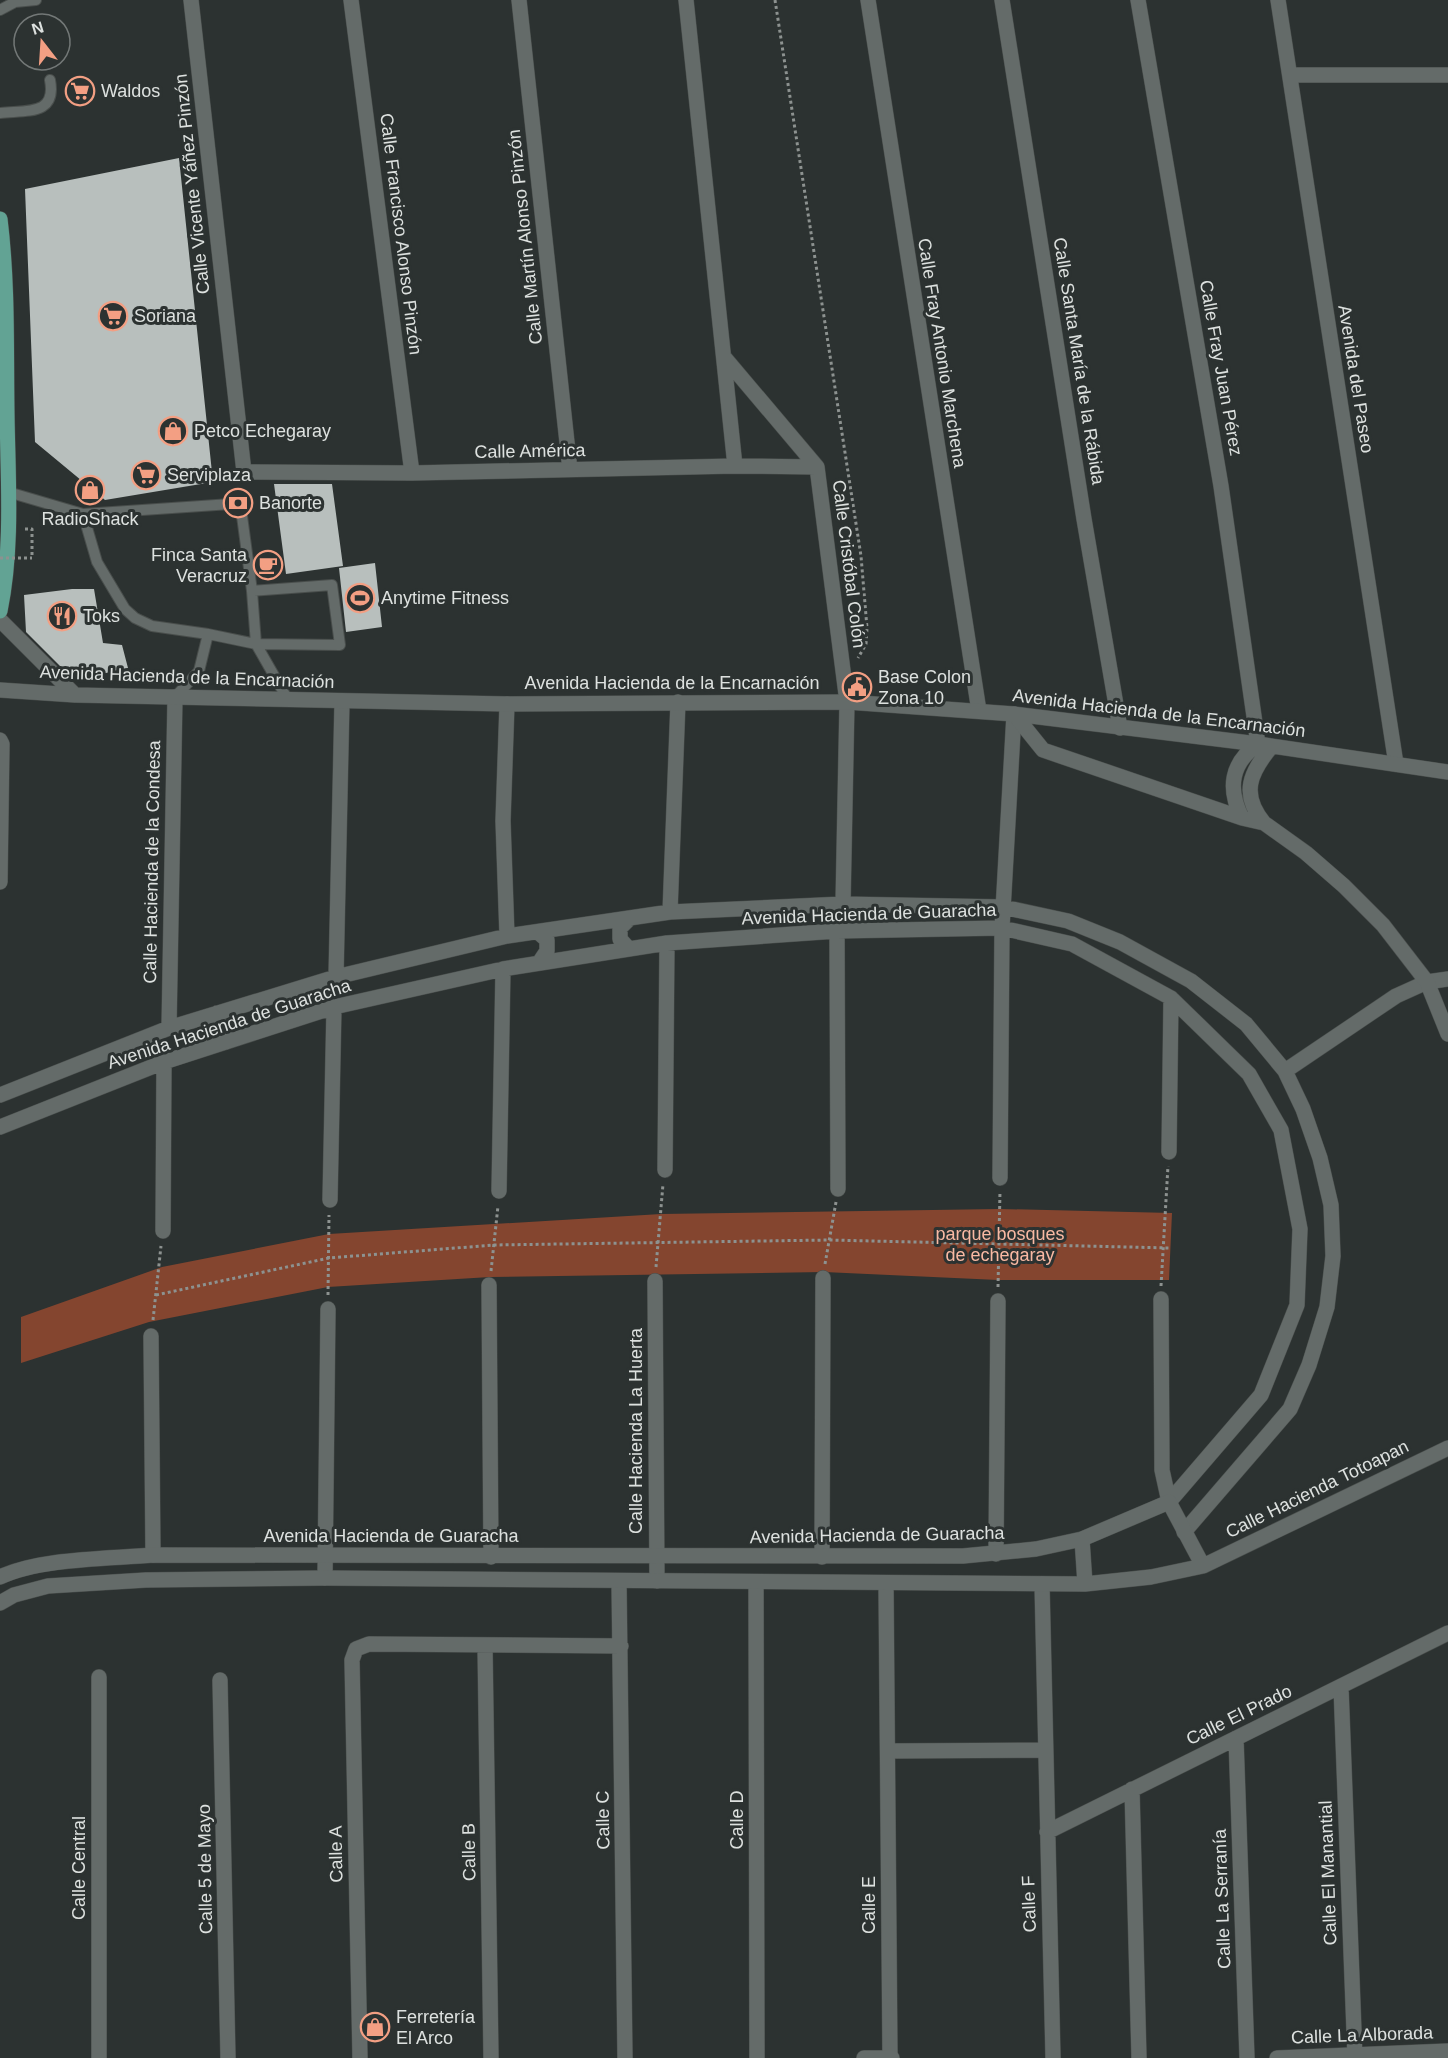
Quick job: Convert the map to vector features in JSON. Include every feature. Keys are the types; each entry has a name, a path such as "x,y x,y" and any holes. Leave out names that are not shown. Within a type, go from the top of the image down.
{"main road":[{"path":"0,219 5,259 8,492 0,610"}],"street":[{"name":"Calle Vicente Yáñez Pinzón","path":"191,0 244,472"},
{"name":"Calle Francisco Alonso Pinzón","path":"351,0 412,473"},
{"name":"Calle Martín Alonso Pinzón","path":"519,0 570,470"},
{"path":"686,0 735,466"},
{"name":"Calle Fray Antonio Marchena","path":"868,0 979,711"},
{"name":"Calle Santa María de la Rábida","path":"1002,0 1084,519 1120,729"},
{"name":"Calle Fray Juan Pérez","path":"1138,0 1265,745"},
{"name":"Avenida del Paseo","path":"1278,0 1396,764"},
{"path":"1290,75 1448,75"},
{"name":"Calle Cristóbal Colón","path":"724,357 817,467 848,702 843,904"},
{"name":"Calle América","path":"244,472 412,473 735,466 817,467"},
{"path":"0,620 75,695"},
{"name":"Avenida Hacienda de la Encarnación","path":"0,690 75,695 507,704 848,702 1014,714 1120,729 1265,745 1448,772"},
{"name":"Calle Hacienda de la Condesa","path":"169,1028 175,697"},
{"path":"336,977 342,701"},
{"path":"670,912 678,702"},
{"path":"507,704 503,821 507,936"},
{"path":"1014,714 1043,750 1242,818 1264,823"},
{"path":"1000,1178 1002,928 1014,714"},
{"path":"0,740 2,744 0,882"},
{"path":"1242,818 1235,800 1236,771 1245,753 1265,745"},
{"path":"1265,745 1252,774 1250,787 1251,800 1256,813 1264,823 1344,886 1383,925 1427,981 1448,1034"},
{"name":"Avenida Hacienda de Guaracha","path":"0,1095 169,1028 336,977 507,936 670,912 843,904 1003,907 1068,921 1120,942 1191,981 1246,1024 1285,1071 1304,1109 1320,1158 1331,1205 1333,1256 1327,1307 1310,1365 1290,1408 1184,1532"},
{"path":"629,949 620,939 620,928 630,918"},
{"name":"Avenida Hacienda de Guaracha","path":"0,1127 164,1062 334,1007 503,969 667,943 837,931 1002,928 1072,944 1171,998 1249,1074 1281,1130 1300,1229 1297,1305 1262,1395 1169,1502 1082,1539 1036,1549 963,1557 153,1555 43,1564 0,1576"},
{"path":"837,931 838,1189"},
{"path":"539,933 547,940 547,951 539,963"},
{"path":"665,1170 667,943"},
{"path":"499,1191 503,969"},
{"path":"1285,1071 1396,996 1427,981 1448,979"},
{"path":"1169,1152 1171,998"},
{"path":"330,1200 334,1007"},
{"path":"217,1013 226,1042"},
{"path":"163,1231 164,1062"},
{"path":"822,1557 823,1278"},
{"name":"Calle Hacienda La Huerta","path":"655,1281 657,1581"},
{"path":"489,1285 491,1557"},
{"path":"0,1603 14,1595 48,1586 146,1580 325,1578 1085,1584 1151,1577 1203,1566 1169,1502 1162,1470 1161,1299"},
{"path":"996,1554 998,1300"},
{"path":"325,1578 328,1309"},
{"path":"151,1336 153,1555"},
{"name":"Calle Hacienda Totoapan","path":"1203,1566 1448,1448"},
{"path":"1082,1539 1085,1584"},
{"path":"963,1557 963,1583"},
{"name":"Calle C","path":"619,1581 625,2058"},
{"name":"Calle D","path":"756,1582 757,2058"},
{"name":"Calle E","path":"886,1583 891,2058"},
{"name":"Calle F","path":"1042,1584 1053,2058"},
{"name":"Calle El Prado","path":"1047,1832 1448,1633"},
{"name":"Calle A","path":"360,2058 352,1660 356,1649 369,1644 485,1645"},
{"path":"485,1645 621,1646"},
{"name":"Calle B","path":"485,1645 492,2058"},
{"name":"Calle Central","path":"99,1677 99,2058"},
{"name":"Calle 5 de Mayo","path":"220,1680 228,2058"},
{"name":"Calle El Manantial","path":"1341,1687 1355,2056"},
{"name":"Calle La Serranía","path":"1236,1738 1247,2058"},
{"path":"888,1751 1045,1750"},
{"path":"1132,1789 1139,2058"},
{"name":"Calle La Alborada","path":"1277,2058 1448,2050"},
{"path":"864,2058 891,2058"}],"lane":[{"path":"0,10 15,1 36,0"},
{"path":"0,113 39,109 48,104 52,97 50,80"},
{"path":"8,492 83,514 231,504 242,516 256,644 288,700"},
{"path":"83,514 97,562 125,609 135,618 152,626 256,644 340,645 332,585 252,591"},
{"path":"175,697 199,671 208,634"}],"path":[{"path":"775,0 862,567 867,628 866,644 844,679"},
{"path":"0,558 32,558 32,529"},
{"path":"1161,1299 1169,1152"},
{"path":"655,1281 665,1170"},
{"path":"998,1300 1000,1178"},
{"path":"823,1278 838,1189"},
{"path":"489,1285 499,1191"},
{"path":"328,1309 330,1200"},
{"path":"151,1336 163,1231"},
{"path":"156,1295 329,1258 494,1245 829,1240 1170,1248"}],"green space":[{"name":"parque bosques de echegaray","path":"1000,1209 1172,1213 1169,1280 998,1280 824,1272 490,1277 328,1287 149,1322 21,1363 21,1317 162,1267 329,1234 661,1214"}],"building":[{"name":"Soriana","path":"179,158 213,482 105,500 35,442 25,189"},
{"path":"274,484 332,484 343,566 286,574"},
{"name":"Anytime Fitness","path":"375,563 382,627 346,632 339,568"},
{"name":"Toks","path":"72,589 94,589 103,643 122,645 128,668 71,677 26,632 24,595"}],"place":[{"name":"Waldos","path":"80,91"},
{"name":"Soriana","path":"113,316"},
{"name":"Petco Echegaray","path":"173,431"},
{"name":"Serviplaza","path":"146,475"},
{"name":"RadioShack","path":"90,490"},
{"name":"Banorte","path":"238,503"},
{"name":"Finca Santa Veracruz","path":"268,565"},
{"name":"Anytime Fitness","path":"360,598"},
{"name":"Toks","path":"62,616"},
{"name":"Base Colon Zona 10","path":"857,687"},
{"name":"Ferretería El Arco","path":"375,2027"}]}
